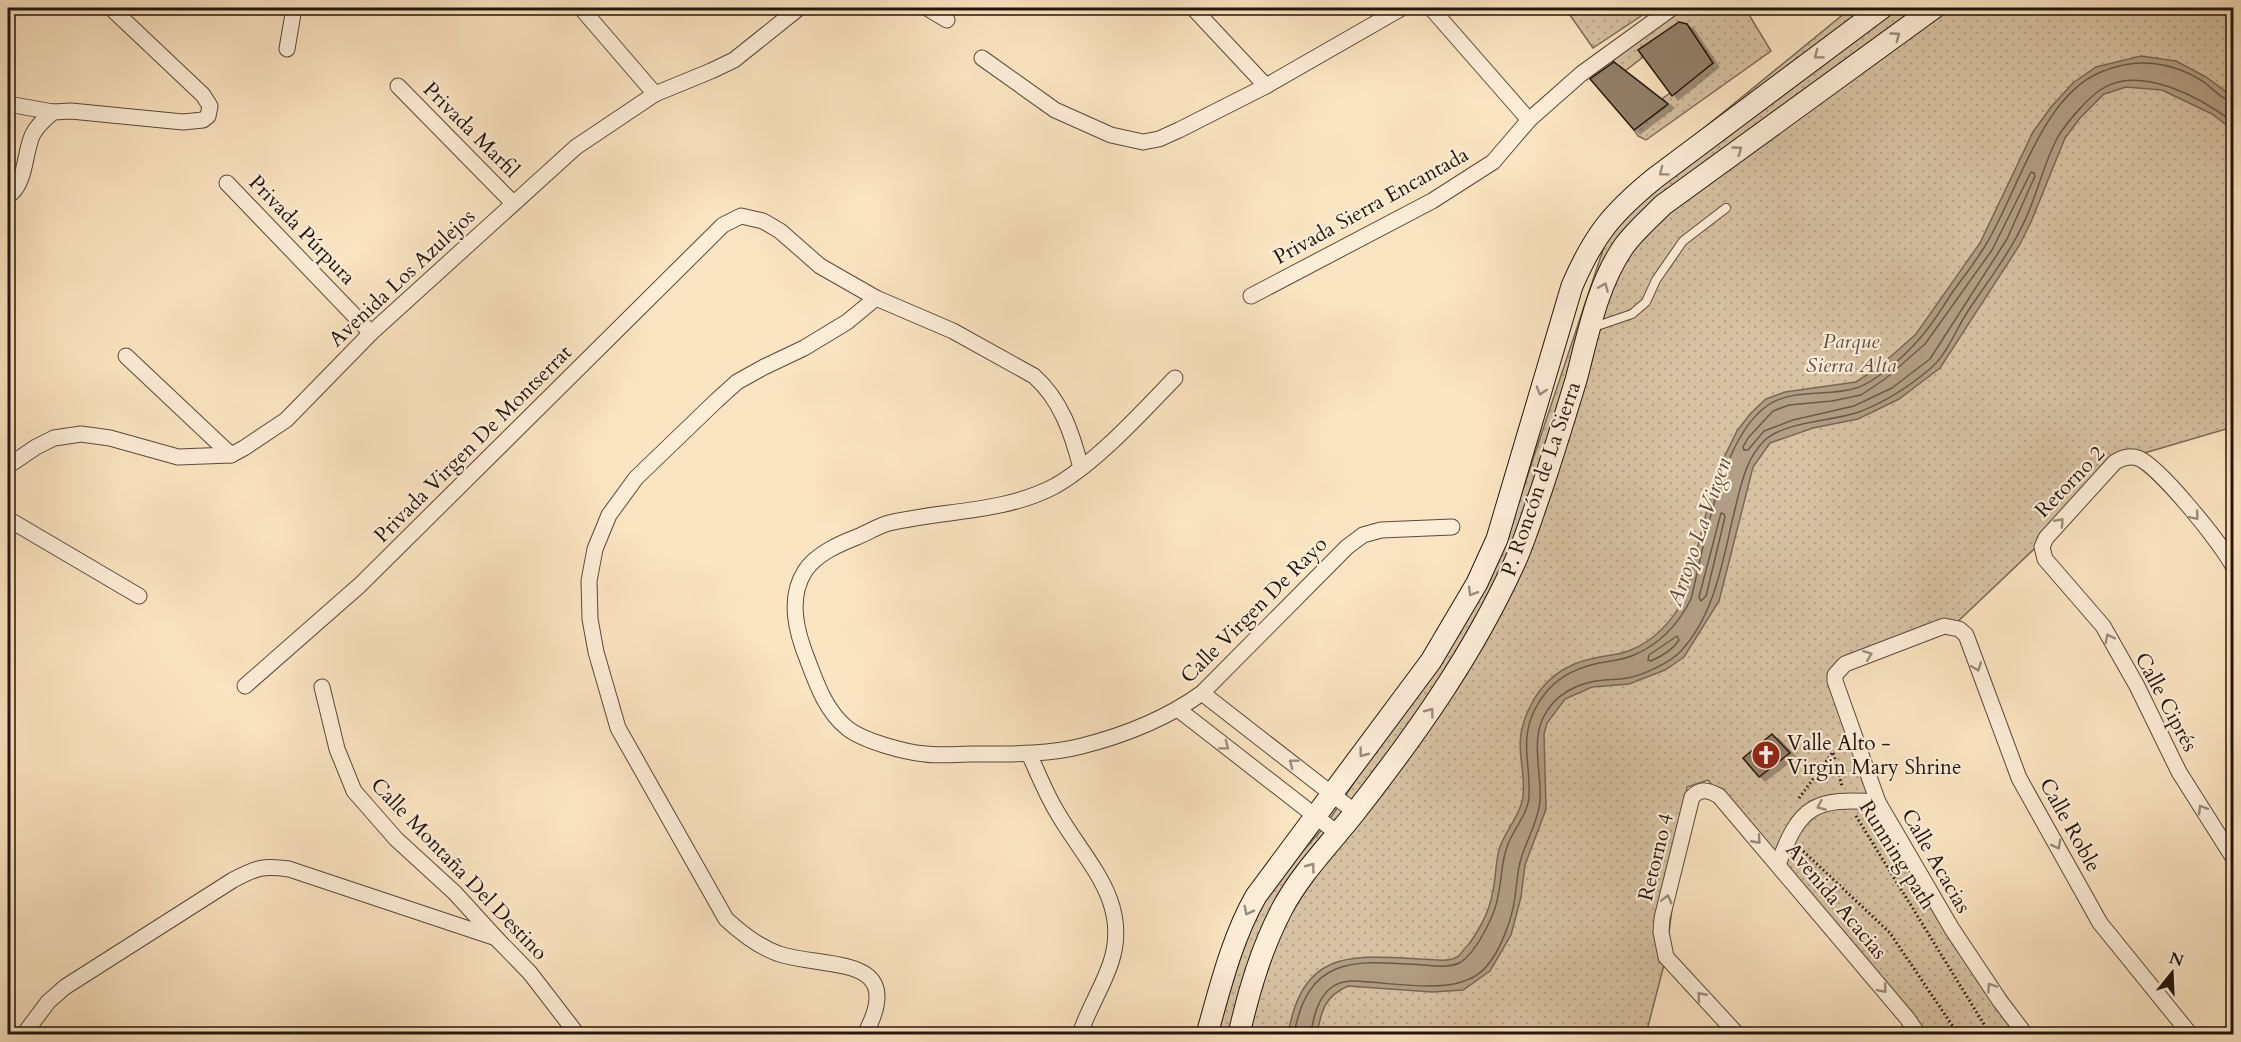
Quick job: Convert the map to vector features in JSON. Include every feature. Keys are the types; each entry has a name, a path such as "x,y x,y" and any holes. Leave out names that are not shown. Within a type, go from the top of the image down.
{"street":[{"path":"8,104 53,112 71,111 183,122 203,120 208,117 210,106 203,95 111,8"},
{"path":"287,49 294,8"},
{"path":"581,8 655,94"},
{"name":"Avenida Los Azulejos","path":"8,466 54,438 81,434 110,438 178,457 198,458 231,455 264,436 286,420 371,333 576,147 655,94 711,72 734,60 799,8"},
{"path":"927,8 947,20"},
{"path":"1192,8 1266,86"},
{"path":"982,58 1055,110 1111,135 1143,142 1159,139 1179,130 1266,86 1402,8"},
{"path":"1431,8 1529,120"},
{"name":"Privada Sierra Encantada","path":"1251,296 1432,201 1493,162 1529,120 1581,74 1672,8"},
{"name":"P. Roncón de La Sierra","path":"1207,1035 1246,914 1267,880 1431,661 1477,583 1497,539 1572,286 1582,263 1605,226 1618,209 1655,178 1882,8"},
{"name":"P. Roncón de La Sierra","path":"1239,1035 1255,972 1272,929 1293,890 1355,812 1456,674 1497,599 1515,562 1529,525 1603,288 1624,247 1638,229 1664,205 1934,8"},
{"name":"Privada Marfil","path":"398,86 513,203"},
{"path":"8,196 17,186 31,138 37,127 53,112"},
{"name":"Privada Púrpura","path":"227,183 371,333"},
{"name":"Privada Virgen De Montserrat","path":"245,686 360,585 723,225 741,216 763,221 780,231 820,266 876,297"},
{"path":"865,1035 872,1021 877,1001 874,984 868,975 847,966 778,953 742,934 726,919 618,728 596,652 590,618 589,581 595,549 609,514 636,478 737,382 804,348 847,322 876,297 953,331 1034,376 1044,385 1060,408 1072,433 1081,468"},
{"path":"126,356 231,455"},
{"path":"1549,365 1577,373"},
{"name":"Calle Virgen De Rayo","path":"1175,378 1130,424 1081,468 1056,485 1009,504 887,524 840,544 819,557 804,572 795,613 798,637 820,691 832,713 848,729 863,738 924,754 1029,754 1078,747 1121,734 1179,710 1202,693 1347,547 1363,535 1381,530 1452,527"},
{"name":"Retorno 2","path":"2055,570 2043,554 2043,542 2115,462 2123,457 2138,458 2157,471 2212,535 2234,568"},
{"path":"8,519 139,596"},
{"name":"Calle Ciprés","path":"2055,570 2103,626 2137,686 2179,772 2234,859"},
{"name":"Calle Acacias","path":"1944,626 1845,664 1835,675 1839,694 1878,802 1952,929 2025,1035"},
{"name":"Calle Roble","path":"1944,626 1959,628 1966,635 2019,778 2100,923 2190,1035"},
{"name":"Calle Montaña Del Destino","path":"322,687 337,749 354,791 396,839 456,893 530,973 577,1035"},
{"path":"1202,693 1355,812"},
{"path":"1179,710 1337,833"},
{"path":"1029,754 1057,812 1107,889 1113,905 1115,939 1112,962 1080,1035"},
{"name":"Retorno 4","path":"1719,796 1708,790 1702,790 1692,797 1662,918 1661,932 1666,957 1737,1035"},
{"name":"Avenida Acacias","path":"1719,796 1907,1018 1918,1035"},
{"path":"1778,865 1788,837 1802,816 1823,803 1846,800 1878,802"},
{"path":"24,1035 48,1002 65,987 233,880 252,870 269,866 289,868 496,938"}],"lane":[{"path":"1590,328 1632,314 1646,302 1656,280 1683,241 1726,208"}],"path":[{"name":"Running path","path":"1794,806 1833,752 1846,800 1990,1035"},
{"path":"1788,837 1890,933 1958,1035"}],"green space":[{"path":"1565,8 1653,8 1593,48"},
{"path":"1676,8 1745,8 1771,51 1646,140 1638,136 1634,130 1666,106 1663,98 1713,63 1687,24 1639,50 1643,57 1625,71 1608,57"},
{"name":"Parque Sierra Alta","path":"1851,8 2233,8 2233,427 2131,457 1953,626 1845,664 1839,694 1878,802 2025,1034 1918,1034 1708,780 1687,787 1666,957 1646,1034 1210,1034 1246,914 1326,825 1499,561 1621,196"}],"water":[{"path":"2141,56 2176,61 2206,77 2233,97 2233,130 2212,114 2162,90 2126,87 2104,94 2080,118 2065,138 2019,246 1940,368 1899,399 1858,419 1813,428 1770,443 1753,467 1719,601 1684,657 1665,670 1629,684 1592,687 1565,699 1547,723 1544,734 1546,809 1525,865 1521,897 1511,935 1490,971 1463,990 1432,992 1348,986 1334,994 1325,1005 1317,1034 1288,1034 1295,1006 1305,986 1318,972 1333,964 1372,957 1444,960 1460,955 1473,939 1486,914 1491,901 1499,850 1522,803 1521,735 1528,711 1539,691 1563,669 1583,661 1631,650 1648,641 1662,628 1675,614 1685,597 1716,474 1737,431 1751,413 1766,399 1785,392 1856,382 1876,369 1916,334 1980,243 2033,132 2051,107 2073,83 2096,67"}],"building":[{"path":"1679,22 1687,24 1713,63 1672,96 1638,50"},
{"path":"1614,62 1668,104 1634,130 1590,79"},
{"name":"Valle Alto - Virgin Mary Shrine","path":"1772,734 1790,753 1759,777 1743,758"}],"place":[{"name":"Valle Alto - Virgin Mary Shrine","path":"1766,755"}],"water label":[{"name":"Arroyo La Virgen","path":"1699,532"}]}
